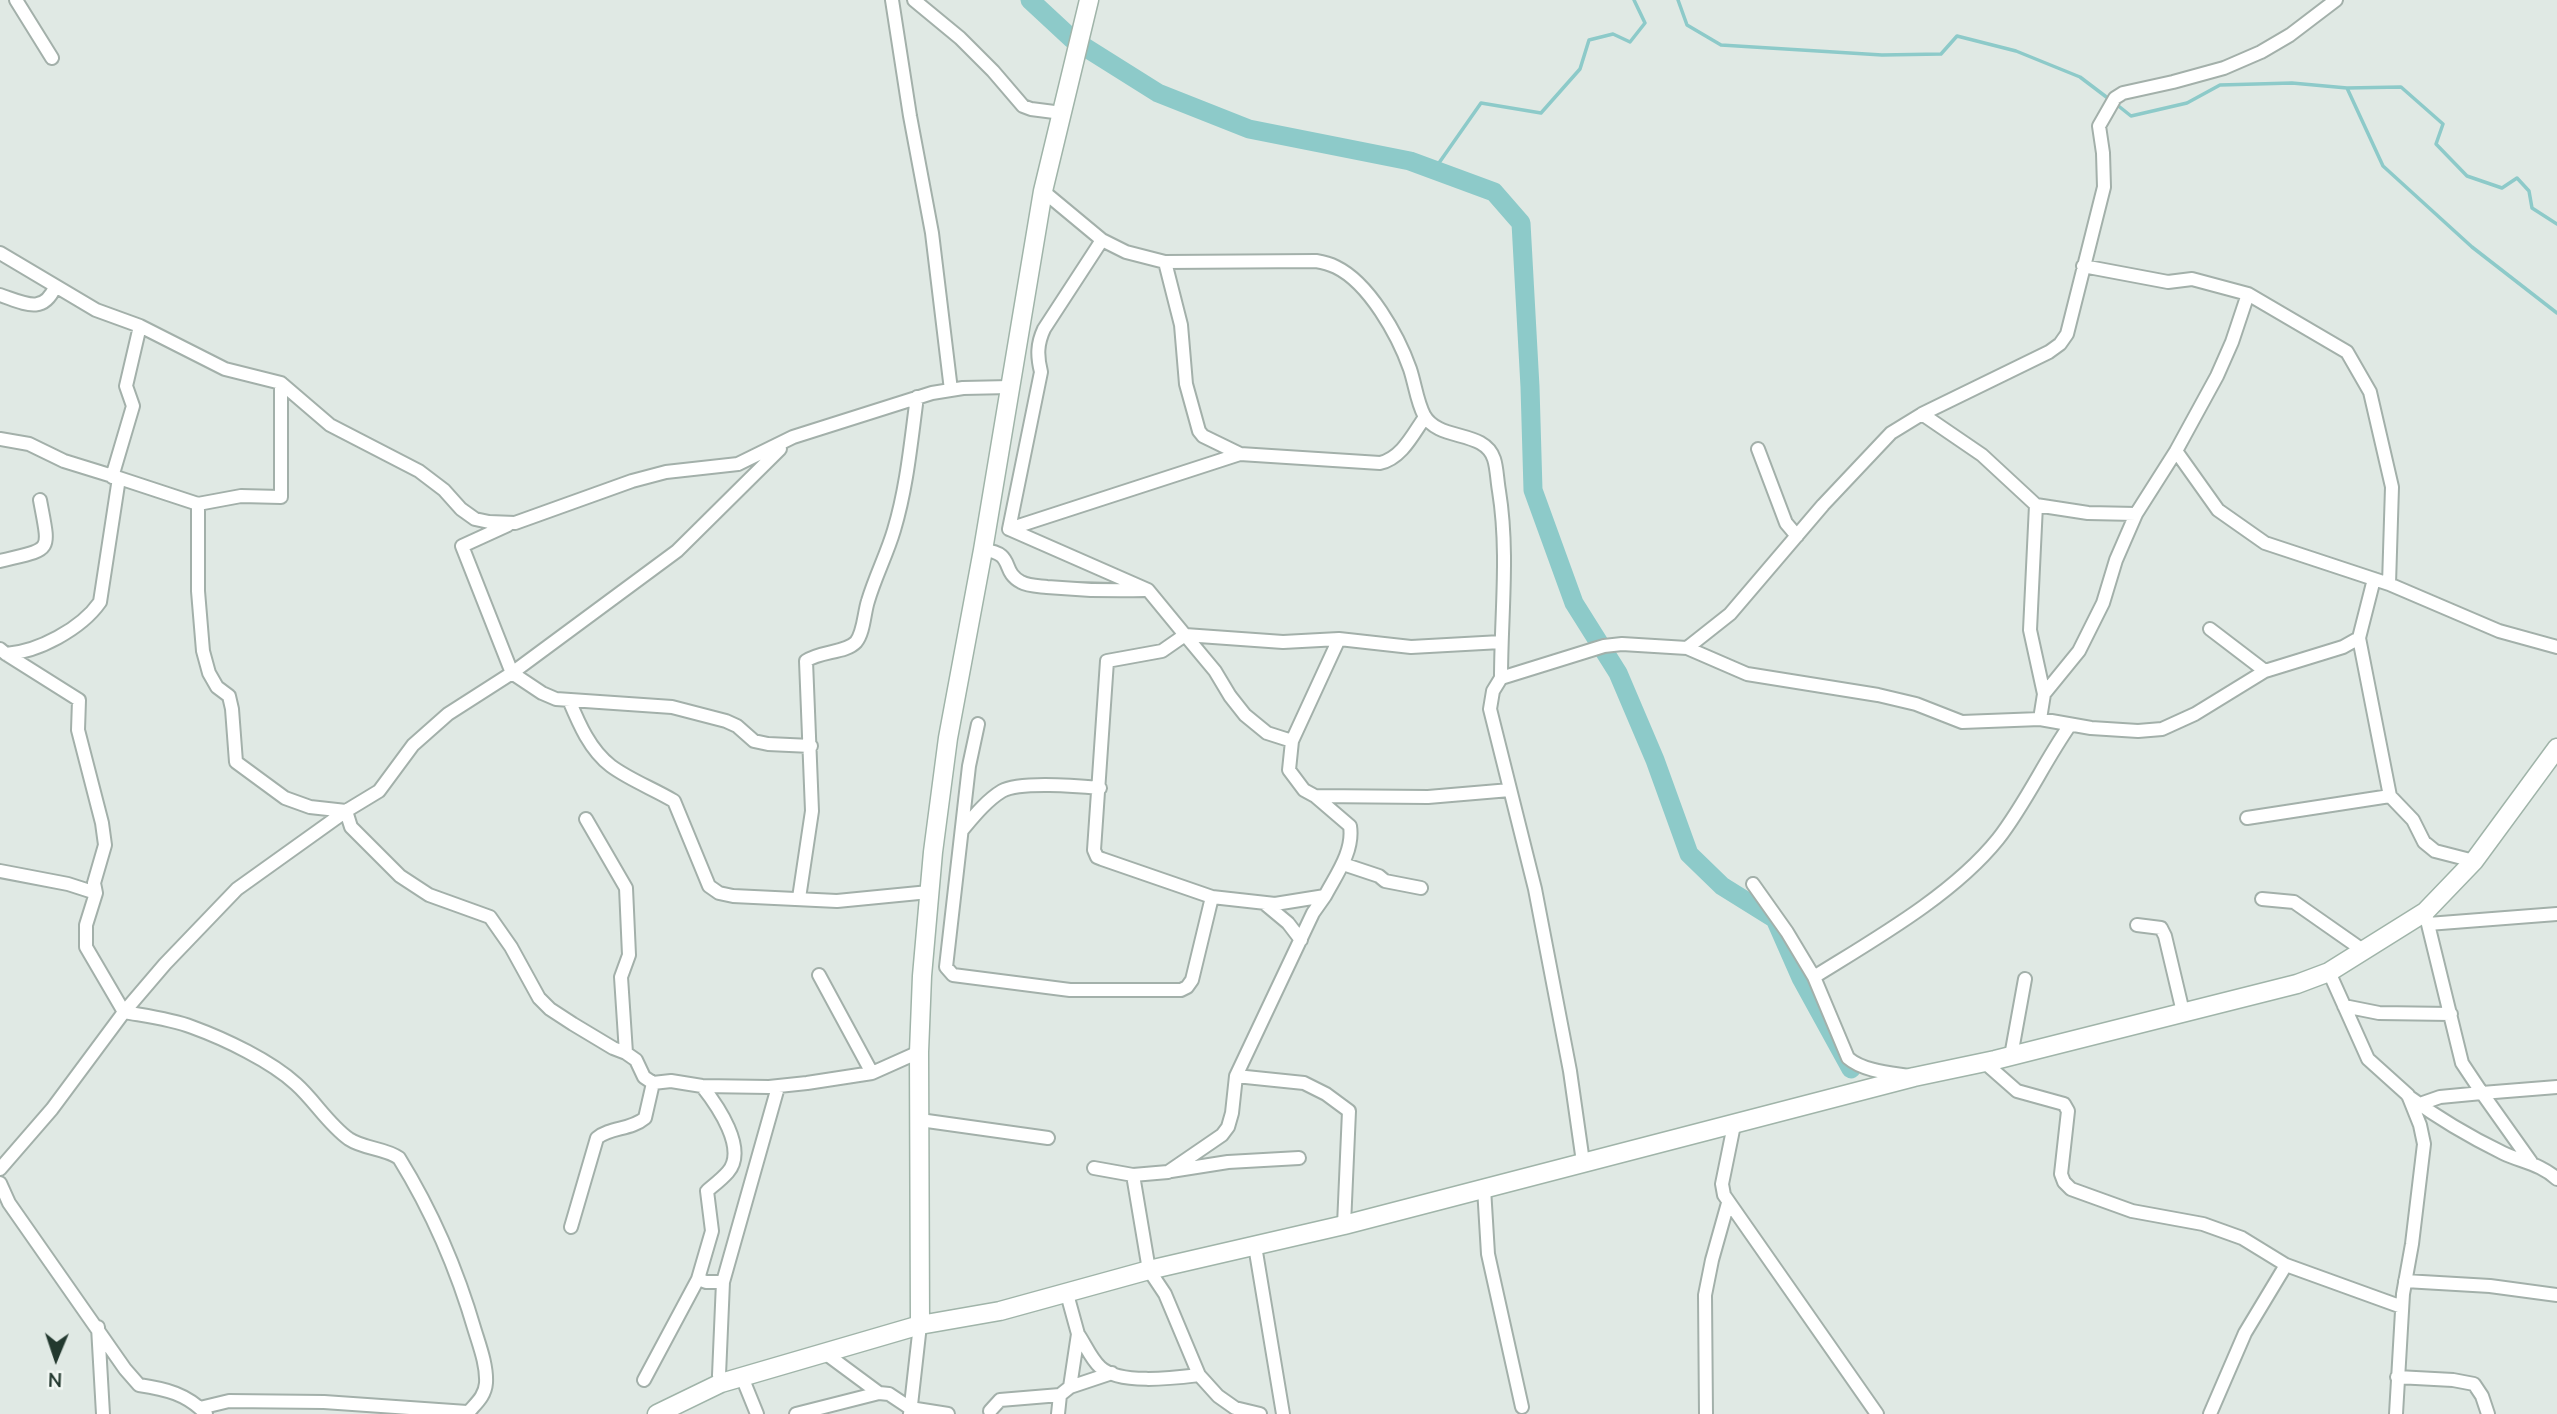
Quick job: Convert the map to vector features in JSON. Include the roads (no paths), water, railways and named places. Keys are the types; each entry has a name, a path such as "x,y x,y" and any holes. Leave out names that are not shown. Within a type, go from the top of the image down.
{"street":[{"path":"16,0 52,58"},
{"path":"892,0 932,233 951,390"},
{"path":"914,0 960,38 1023,106 1062,113"},
{"path":"910,1411 920,1325 919,1052 922,976 948,738 983,551 1043,191 1089,0"},
{"path":"1687,648 1730,614 1823,505 1891,433 1922,414 2049,352 2060,344 2067,334 2083,266 2101,208 2104,187 2099,126 2115,98 2123,93 2224,68 2261,52 2290,35 2336,0"},
{"path":"1043,191 1102,240 1126,252 1165,261 1316,261 1336,266 1355,280 1386,319 1402,348 1425,417 1451,435 1482,443 1494,458 1504,537 1505,580 1501,678 1493,691 1490,709 1535,889 1570,1071 1583,1162"},
{"path":"1009,529 1041,372 1038,342 1102,240"},
{"path":"0,253 96,310 140,326 225,369 281,383 330,425 419,471 475,519 489,523 514,523"},
{"path":"1165,261 1181,325 1186,384 1199,431 1203,436 1240,454"},
{"path":"2083,266 2160,282 2192,279 2248,294 2342,348 2351,358 2370,392 2392,486 2389,584"},
{"path":"0,295 30,305 42,304 50,299 55,287"},
{"path":"2044,694 2079,651 2103,603 2116,560 2137,514 2176,451 2217,376 2248,294"},
{"path":"3,652 22,653 44,645 64,633 100,602 115,477 133,407 126,386 140,326"},
{"path":"0,439 29,444 64,461 198,504 241,496 281,497 281,383"},
{"path":"811,746 754,741 737,726 726,721 671,707 569,700 542,693 512,673 462,546 477,537 514,523 649,476 738,464 774,449 793,437 917,397 951,390 1010,387"},
{"path":"799,898 813,811 806,661 856,642 894,529 906,474 917,397"},
{"path":"1922,414 1982,454 2036,505 2088,513 2137,514"},
{"path":"1009,529 1240,454 1380,463 1390,461 1398,456 1425,417"},
{"path":"0,1169 52,1109 124,1012 165,964 237,889 346,811 365,802 379,791 413,745 448,714 512,673 677,551 793,437"},
{"path":"1758,449 1786,523 1797,536"},
{"path":"2176,451 2218,510 2265,543 2389,584 2499,631 2557,647"},
{"path":"0,561 38,551 45,546 48,538 40,500"},
{"path":"198,504 198,592 203,651 217,687 229,696 236,762 285,798 310,807 346,811"},
{"path":"2036,505 2030,630 2044,694 2040,719"},
{"path":"1009,529 1148,590 1215,671 1245,715 1267,733 1292,741"},
{"path":"983,551 997,551 1014,577 1028,584 1075,590 1148,590"},
{"path":"2374,579 2359,638 2390,796 2413,820 2424,842 2435,851 2474,861"},
{"path":"2210,629 2265,671"},
{"path":"1325,897 1264,903 1212,897 1097,857 1094,850 1107,661 1163,651 1185,635 1283,642 1339,639 1410,647 1501,642"},
{"path":"1501,678 1604,646 1622,644 1687,648 1747,674 1878,695 1916,704 1962,722 2040,719 2070,725 2138,731 2162,729 2195,714 2265,671 2343,647 2359,638"},
{"path":"1168,1172 1222,1135 1228,1127 1236,1076 1313,912 1325,897 1343,864 1351,834 1350,826 1304,790 1289,770 1292,741 1339,639"},
{"path":"0,1183 9,1203 139,1385 170,1390 185,1397 203,1411 229,1401 324,1402 467,1413 481,1399 486,1384 483,1359 462,1288 438,1228 399,1158 350,1140 297,1085 276,1069 224,1041 191,1026 124,1012 86,947 86,925 96,893 94,883 105,845 102,823 78,730 79,700 3,652"},
{"path":"569,700 580,726 598,753 611,765 674,801 709,886 719,893 837,901 873,900 930,887 956,885"},
{"path":"978,724 969,766 946,967 953,975 1070,990 1181,990 1192,980 1212,897"},
{"path":"1814,977 1903,921 1960,876 1997,840 2023,803 2070,725"},
{"path":"657,1414 721,1383 920,1325 1000,1311 1149,1270 1344,1225 1914,1077 2011,1056 2277,989 2329,972 2426,918 2474,861 2557,748"},
{"path":"963,830 1004,789 1055,784 1100,788"},
{"path":"1315,796 1427,797 1510,790"},
{"path":"2247,818 2390,796"},
{"path":"346,811 351,827 400,876 429,895 489,917 511,947 538,998 550,1009 636,1060 644,1077 653,1083 671,1081 702,1086 778,1087 872,1073 919,1052"},
{"path":"586,820 626,888 629,956 621,977 626,1053"},
{"path":"1343,864 1385,881 1422,887"},
{"path":"0,871 68,884 96,893"},
{"path":"1753,884 1787,932 1814,977 1848,1058 1854,1063 1914,1077"},
{"path":"2262,899 2294,902 2364,951"},
{"path":"1264,903 1287,923 1301,940"},
{"path":"2426,918 2557,914"},
{"path":"2426,918 2463,1067 2532,1162"},
{"path":"2137,925 2161,928 2183,1012"},
{"path":"2329,972 2368,1059 2408,1096 2486,1144 2532,1162 2556,1177"},
{"path":"819,975 872,1073"},
{"path":"2011,1056 2025,979"},
{"path":"2344,1006 2379,1013 2451,1014"},
{"path":"1984,1062 2017,1091 2064,1104 2068,1111 2062,1174 2064,1182 2071,1189 2132,1211 2203,1224 2242,1238 2286,1265 2402,1307"},
{"path":"1236,1076 1304,1083 1326,1094 1349,1111 1344,1225"},
{"path":"571,1227 597,1138 602,1134 634,1126 645,1118 653,1083"},
{"path":"644,1380 698,1279 712,1231 707,1191 730,1171 735,1156 722,1113 702,1086"},
{"path":"721,1383 719,1374 723,1282 778,1087"},
{"path":"2420,1104 2440,1097 2557,1087"},
{"path":"2396,1414 2402,1307 2424,1144 2420,1125 2408,1096"},
{"path":"920,1120 1048,1138"},
{"path":"1734,1125 1722,1190 1728,1203 1877,1414"},
{"path":"1094,1168 1133,1175 1228,1162 1299,1158"},
{"path":"1133,1175 1149,1270 1165,1294 1199,1376 1218,1396 1235,1408 1260,1414"},
{"path":"1484,1188 1488,1254 1522,1407"},
{"path":"1706,1414 1705,1295 1728,1203"},
{"path":"1255,1246 1283,1414"},
{"path":"2210,1414 2245,1333 2286,1265"},
{"path":"698,1279 723,1282"},
{"path":"2405,1281 2490,1286 2557,1295"},
{"path":"1067,1294 1078,1334 1100,1367 1112,1373 1144,1380 1199,1376"},
{"path":"98,1327 103,1414"},
{"path":"1058,1414 1078,1334"},
{"path":"825,1353 879,1394"},
{"path":"986,1413 1000,1401 1065,1391 1112,1373"},
{"path":"742,1377 757,1414"},
{"path":"2398,1377 2474,1384 2483,1396 2488,1414"},
{"path":"796,1414 879,1394 889,1394 910,1411 948,1414"}],"waterway":[{"path":"1030,0 1072,39 1158,93 1249,129 1410,161 1494,192 1521,223 1533,490 1574,603 1618,673 1655,760 1689,854 1722,886 1775,919 1801,978 1851,1069"},
{"path":"1434,170 1481,103 1541,113 1580,69 1589,40 1613,34 1630,42 1645,23 1634,0"},
{"path":"1678,0 1687,25 1721,45 1882,55 1941,54 1957,36 2016,51 2080,77 2109,99"},
{"path":"2116,104 2131,116 2187,103 2220,85 2292,83 2347,88 2401,87 2443,124 2436,144 2467,176 2502,188 2517,178 2529,191 2532,208 2557,224"},
{"path":"2347,88 2383,166 2472,247 2557,313"}]}
